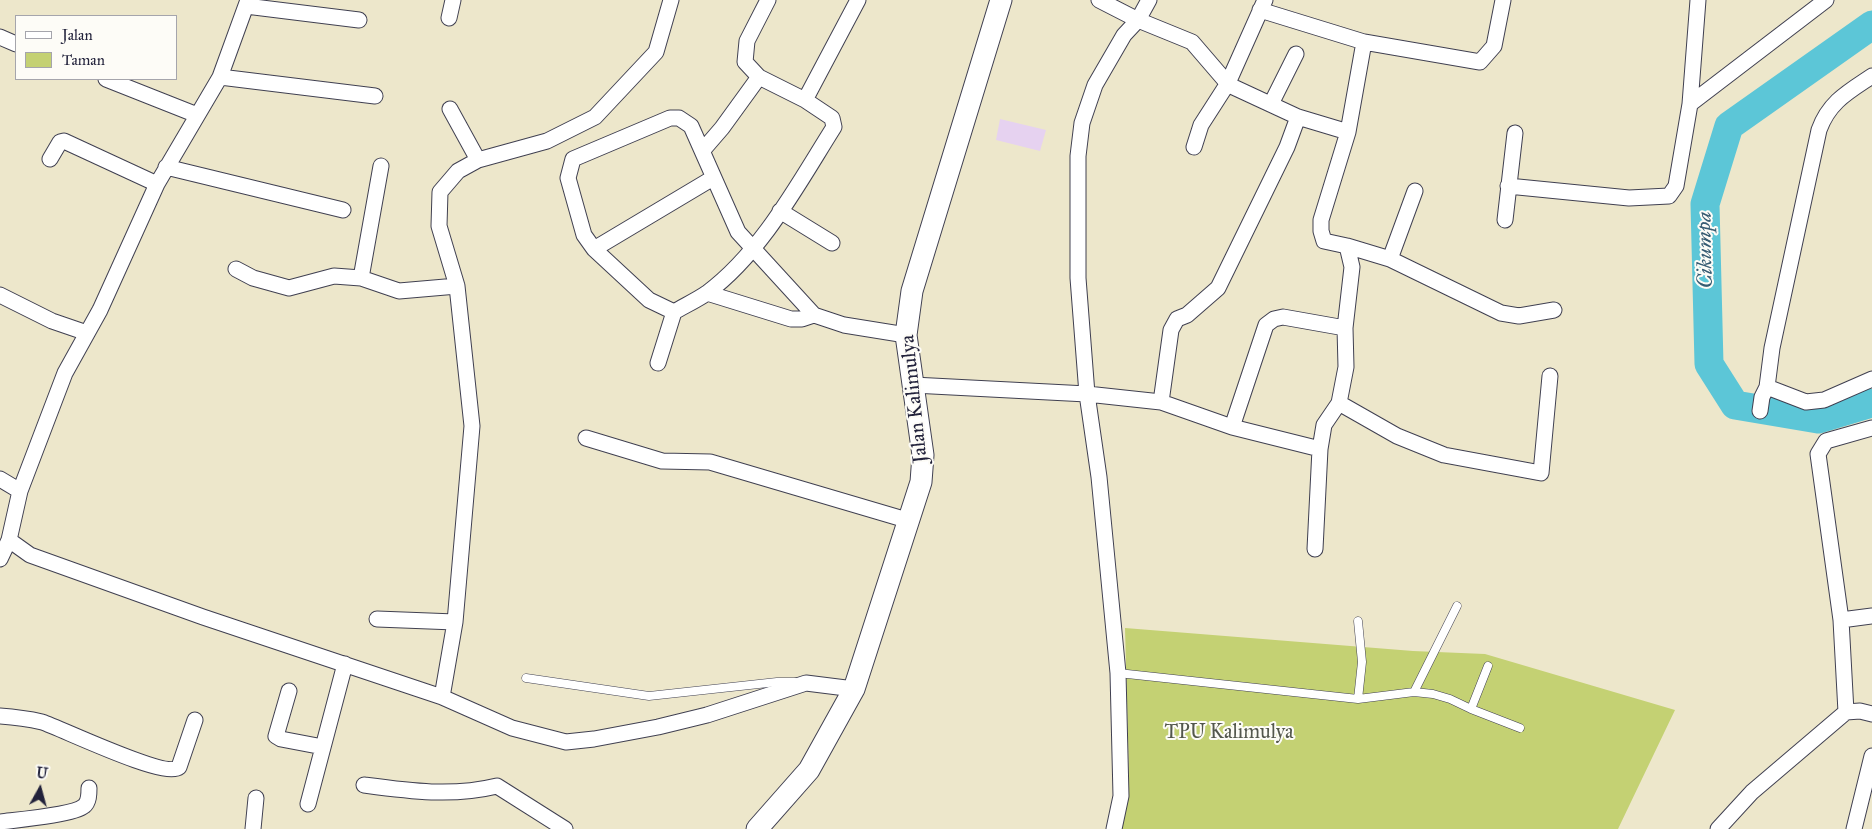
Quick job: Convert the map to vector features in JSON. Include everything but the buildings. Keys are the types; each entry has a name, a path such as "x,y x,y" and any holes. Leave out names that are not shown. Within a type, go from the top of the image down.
{"street":[{"path":"449,18 454,0"},
{"path":"442,696 455,622 472,426 457,286 439,226 440,192 458,171 478,160 547,141 595,117 656,52 671,0"},
{"path":"658,363 674,312 707,293 753,249 834,127 832,118 805,100 759,77 745,62 747,41 768,0"},
{"path":"805,100 858,0"},
{"name":"Jalan Kalimulya","path":"757,829 809,770 854,689 910,521 921,482 924,455 906,335 912,292 1002,0"},
{"path":"1100,0 1138,20 1192,42 1228,83 1298,117 1348,132"},
{"path":"1114,829 1121,796 1118,673 1099,477 1087,394 1078,278 1078,156 1082,123 1095,85 1124,36 1138,20 1149,0"},
{"path":"1194,147 1201,125 1228,83 1262,5 1364,42 1480,62 1494,46 1503,0"},
{"path":"1508,186 1629,198 1669,196 1676,186 1690,104 1698,0"},
{"path":"1690,104 1826,0"},
{"path":"0,559 9,540 20,491 65,373 87,334 166,166 220,77 247,3 359,20"},
{"path":"0,38 15,44"},
{"path":"1364,42 1348,132 1322,220 1321,231 1324,241 1390,259 1501,313 1519,316 1554,310"},
{"path":"1271,104 1296,54"},
{"path":"1872,76 1839,98 1825,114 1819,130 1763,398 1806,402 1824,400 1872,379"},
{"path":"220,77 375,96"},
{"path":"704,150 759,77"},
{"path":"109,80 197,115"},
{"path":"450,109 478,160"},
{"path":"1162,402 1170,330 1177,319 1187,315 1218,288 1287,147 1298,117"},
{"path":"674,312 649,300 594,249 584,235 570,191 568,178 573,160 670,118 679,118 691,126 704,150 713,178 738,232 814,315 844,325 906,335"},
{"path":"1505,220 1515,133"},
{"path":"50,159 60,142 64,142 157,184"},
{"path":"166,166 343,210"},
{"path":"361,278 381,166"},
{"path":"594,249 713,178"},
{"path":"1390,259 1415,191"},
{"path":"780,211 832,243"},
{"path":"1315,549 1320,449 1324,425 1339,403 1346,367 1345,328 1352,266 1346,246"},
{"path":"236,268 252,278 289,288 334,276 361,278 399,291 457,286"},
{"path":"707,293 791,319 802,319 814,315"},
{"path":"0,295 52,321 87,334"},
{"path":"1232,427 1266,325 1274,319 1283,317 1345,328"},
{"path":"1339,403 1397,436 1444,455 1541,474 1550,376"},
{"path":"913,385 1087,394 1162,402 1232,427 1320,449"},
{"path":"1846,712 1841,620 1818,454 1826,441 1872,428"},
{"path":"586,438 662,461 710,462 910,521"},
{"path":"0,479 20,491"},
{"path":"9,540 30,555 203,617 442,696 512,728 566,742 649,729 707,716 806,683 854,689"},
{"path":"1841,620 1872,616"},
{"path":"378,619 455,622"},
{"path":"308,804 346,664"},
{"path":"289,691 276,736 281,739 323,748"},
{"path":"1718,829 1752,792 1846,712 1860,711 1872,714"},
{"path":"0,716 42,722 124,756 171,770 179,767 195,720"},
{"path":"1854,829 1872,756"},
{"path":"364,785 446,793 474,792 497,786 565,829"},
{"path":"0,822 42,817 81,808 88,800 89,788"},
{"path":"253,829 256,798"}],"lane":[{"path":"1414,692 1457,606"},
{"path":"1358,621 1362,662 1358,699"},
{"path":"1471,709 1488,666"},
{"path":"1118,673 1358,699 1414,692 1450,698 1471,709 1520,728"},
{"path":"526,678 649,696 777,682 806,683"}],"shaded area":[{"path":"1000,119 1046,130 1040,151 996,140"}],"green space":[{"name":"TPU Kalimulya","path":"1125,628 1413,651 1485,654 1675,710 1618,829 1121,829 1129,774"}],"waterway":[{"name":"Cikumpa","path":"1872,25 1729,126 1705,204 1709,364 1735,405 1818,419 1872,403"}]}
